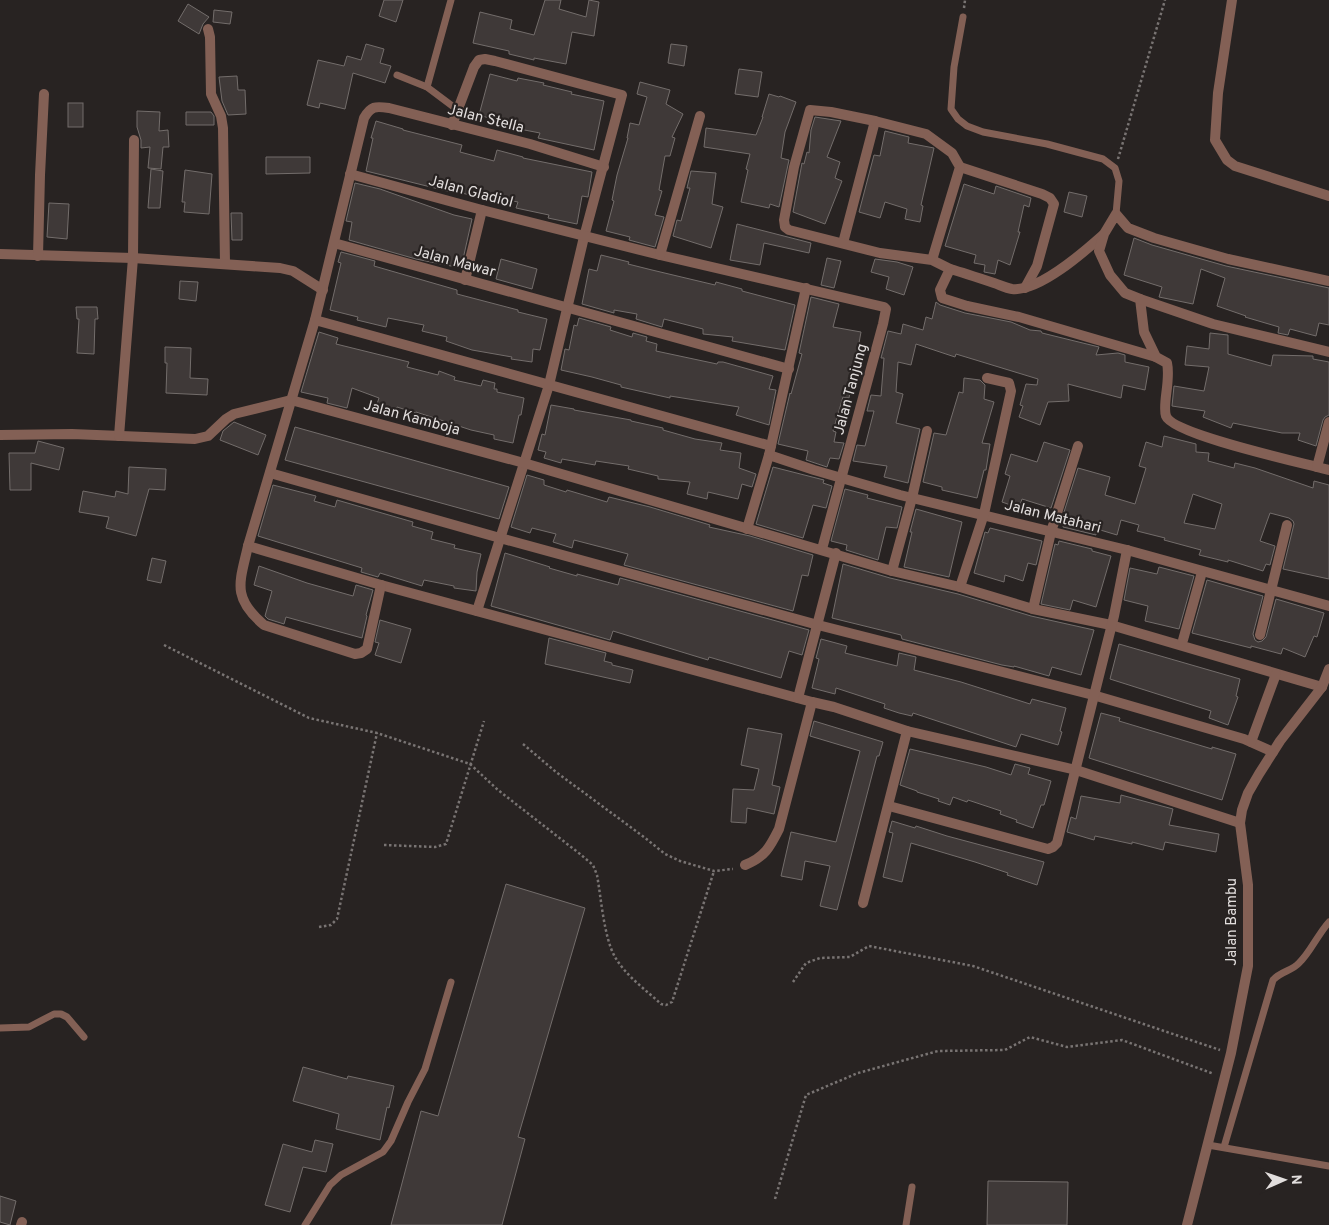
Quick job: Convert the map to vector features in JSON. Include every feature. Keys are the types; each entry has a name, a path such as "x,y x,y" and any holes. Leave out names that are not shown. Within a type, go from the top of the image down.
{"street":[{"path":"1232,0 1218,94 1215,140 1219,150 1227,160 1236,166 1329,196"},
{"path":"208,29 210,38 211,94 221,116 223,128 225,264"},
{"path":"452,125 459,111 474,67 479,60 486,59 622,95 584,237 549,385 477,611"},
{"path":"38,256 44,94"},
{"name":"Jalan Stella","path":"350,174 364,118 369,110 377,106 530,144 604,167"},
{"path":"1025,288 1037,266 1054,204 1050,198 960,168 952,153 926,134 875,121 831,112 810,110 797,158 784,220 785,227 789,230 880,254 932,260 1012,289 1025,288 1035,285 1077,257 1104,234"},
{"path":"660,256 700,116"},
{"path":"843,243 875,121"},
{"path":"119,436 133,258 134,140"},
{"path":"932,260 960,168"},
{"path":"350,174 315,320 248,546 240,591 242,600 264,625 355,654 367,649 381,585"},
{"name":"Jalan Gladiol","path":"350,174 584,237 660,256 806,288 881,306 886,309"},
{"path":"465,280 482,210"},
{"path":"1329,281 1228,259 1154,238 1128,228 1116,214 1104,234 1099,251 1110,275 1125,293 1213,324 1329,352"},
{"name":"Jalan Mawar","path":"334,243 789,369"},
{"path":"0,254 133,258 280,268 292,271 323,290"},
{"path":"950,268 940,290 942,298 967,306 1019,317 1156,357 1167,363 1169,371 1165,411 1166,418 1170,423 1195,434 1329,470"},
{"path":"747,529 770,450 806,288"},
{"path":"1140,299 1144,332 1156,357"},
{"name":"Jalan Tanjung","path":"822,550 886,309"},
{"name":"Jalan Matahari","path":"315,320 549,385 770,450 842,477 912,498 1127,550 1329,606"},
{"path":"960,587 984,514 1011,391 1009,383 987,378"},
{"path":"0,435 72,434 195,439 208,436 226,418 234,414 291,400"},
{"name":"Jalan Kamboja","path":"291,400 524,463 892,571 960,587 1033,609 1111,625 1322,687"},
{"path":"1317,467 1329,422"},
{"path":"892,571 912,498 927,431"},
{"path":"1033,609 1051,532 1078,446"},
{"path":"270,472 500,538 818,625 1093,695 1251,742 1273,752"},
{"path":"1260,635 1287,525"},
{"path":"248,546 381,585 834,707 907,731 1076,770 1240,823"},
{"path":"889,806 1048,849 1053,847 1057,842 1076,770 1127,550"},
{"path":"798,698 836,554"},
{"path":"1183,640 1202,572"},
{"name":"Jalan Bambu","path":"1187,1225 1231,1053 1248,966 1248,886 1240,823 1248,793 1258,774 1322,687 1329,669"},
{"path":"1251,742 1276,674"},
{"path":"745,865 757,860 770,848 779,829 812,702"},
{"path":"863,904 907,731"}],"lane":[{"path":"428,87 451,0"},
{"path":"963,17 954,67 951,109 958,119 967,126 983,132 1047,144 1103,159 1115,168 1119,181 1116,214"},
{"path":"397,75 428,87 459,111"},
{"path":"1224,1147 1273,980 1279,974 1294,968 1302,962 1320,932 1329,922"},
{"path":"305,1225 330,1185 341,1175 383,1152 391,1141 425,1069 451,982"},
{"path":"0,1028 29,1027 54,1014 61,1014 67,1017 84,1037"},
{"path":"1208,1145 1329,1166"},
{"path":"906,1225 912,1187"}],"path":[{"path":"1115,168 1165,0"},
{"path":"164,645 309,718 377,734 470,764 498,790 593,865 597,875 608,938 614,956 623,969 661,1004 666,1005 672,1002 714,871"},
{"path":"384,845 435,848 446,844 484,720"},
{"path":"319,927 331,925 337,919 377,734"},
{"path":"523,744 556,772 665,854 680,861 714,871 733,869 745,865"},
{"path":"793,982 806,963 820,958 850,957 868,946 973,966 1231,1053"},
{"path":"775,1199 806,1095 858,1073 938,1051 1005,1050 1030,1037 1067,1047 1122,1040 1225,1078"}],"building":[{"path":"384,0 403,0 396,22 379,16"},
{"path":"545,0 561,0 559,9 586,17 589,0 599,2 594,36 572,32 566,64 534,58 534,60 509,54 509,51 473,43 480,12 512,20 510,29 534,35"},
{"path":"188,4 209,17 203,24 199,34 178,21"},
{"path":"214,10 232,12 230,24 213,22"},
{"path":"366,44 384,49 380,63 391,66 385,83 353,73 345,109 320,103 319,108 307,105 318,60 344,66 347,56 361,60"},
{"path":"671,44 687,46 684,66 668,63"},
{"path":"739,69 762,72 758,97 735,94"},
{"path":"490,74 517,81 518,78 544,83 543,85 572,92 571,94 604,101 594,150 538,138 540,133 509,127 509,124 479,115"},
{"path":"237,76 238,90 245,90 246,114 228,115 222,101 219,77"},
{"path":"640,82 670,90 666,104 683,114 672,137 675,138 670,156 665,156 659,190 662,191 655,215 664,217 655,247 629,240 630,237 606,231 630,123 639,125 647,97 637,94"},
{"path":"769,94 796,102 785,132 781,158 789,160 779,207 770,204 769,208 741,202 750,154 704,147 706,128 756,135"},
{"path":"68,103 83,103 83,127 68,127"},
{"path":"137,111 160,112 159,131 168,130 169,147 163,147 161,169 148,168 150,147 141,148 137,127"},
{"path":"186,112 211,112 214,116 214,125 186,125"},
{"path":"815,117 841,121 827,157 840,162 835,178 842,181 825,224 793,212 802,163 804,164 807,152 809,153 811,130"},
{"path":"376,121 462,145 460,152 494,161 497,150 523,158 592,172 588,197 582,196 577,224 548,218 549,215 516,208 518,202 451,192 366,171 373,138 371,138"},
{"path":"885,131 909,137 908,143 934,148 921,205 923,206 920,222 905,219 907,209 885,202 880,218 859,212 874,155 880,156"},
{"path":"266,157 310,157 310,173 266,174"},
{"path":"151,169 163,171 160,208 148,208"},
{"path":"185,170 212,174 209,214 184,212 185,202 182,202"},
{"path":"691,171 716,173 712,204 723,207 711,248 673,236 677,220 681,221 690,188 687,188"},
{"path":"355,183 380,189 454,215 472,219 461,268 416,259 349,240 352,222 346,221"},
{"path":"964,184 994,194 996,186 1031,198 1029,207 1024,205 1018,232 1020,232 1010,265 998,260 995,274 984,272 985,265 974,263 976,255 945,246"},
{"path":"1069,192 1087,196 1082,217 1064,212"},
{"path":"49,203 69,204 67,239 47,237"},
{"path":"231,213 242,213 242,240 232,240"},
{"path":"737,224 811,243 809,253 764,243 760,265 730,260"},
{"path":"1134,238 1226,266 1329,288 1329,325 1319,323 1316,336 1290,329 1288,335 1278,333 1279,327 1217,306 1225,278 1201,269 1193,304 1159,297 1162,287 1124,275"},
{"path":"341,252 375,261 374,266 457,290 457,294 547,319 540,350 533,349 532,362 511,359 512,357 472,350 446,341 447,337 422,331 424,325 388,318 386,327 357,320 358,317 330,310 341,263 338,262"},
{"path":"601,255 629,262 628,264 715,285 716,282 795,305 785,350 732,341 733,337 703,334 703,329 664,319 662,327 636,319 637,314 614,310 614,313 582,304 589,269 597,271"},
{"path":"827,258 841,261 834,288 821,285"},
{"path":"501,259 537,269 532,289 496,279"},
{"path":"875,259 897,262 913,267 904,295 886,289 889,277 871,272"},
{"path":"180,281 198,282 196,301 179,299"},
{"path":"811,297 839,304 833,327 861,332 849,398 843,397 833,431 836,432 834,442 844,443 839,459 830,458 827,467 806,460 808,451 778,444 790,393 802,354 799,353"},
{"path":"936,302 965,313 1011,322 1030,330 1041,331 1042,333 1099,347 1096,355 1118,353 1125,355 1125,362 1149,367 1145,390 1123,385 1121,398 1068,384 1069,401 1048,402 1040,425 1019,417 1023,406 1020,405 1026,384 1037,385 1038,379 956,354 955,357 916,344 911,365 898,362 896,392 903,394 896,423 920,429 908,483 884,477 887,466 853,461 857,445 865,446 874,411 867,411 871,395 881,396 884,358 881,358 888,331 901,334 903,324 923,330 926,317 932,319"},
{"path":"76,307 97,307 98,319 95,319 94,354 77,353 79,319 77,319"},
{"path":"579,318 611,327 610,330 632,337 633,333 647,337 646,341 657,344 656,351 717,364 718,362 723,362 773,376 769,389 776,390 769,425 736,415 739,407 670,396 670,398 621,387 621,385 561,370 565,349 569,350 574,325 577,326"},
{"path":"319,332 338,338 336,344 409,362 407,367 438,375 439,371 455,377 454,380 481,386 483,380 495,383 494,389 497,389 497,392 524,398 513,443 494,439 494,435 471,430 397,407 395,413 376,407 379,398 352,388 347,408 327,403 328,398 301,392"},
{"path":"1210,333 1228,335 1228,354 1271,366 1273,355 1313,356 1313,359 1329,362 1329,415 1323,420 1316,446 1298,440 1300,433 1282,433 1233,423 1231,428 1203,417 1205,411 1172,406 1174,386 1204,391 1209,367 1185,365 1187,346 1209,349"},
{"path":"165,347 191,348 190,378 208,379 207,395 166,393 167,363 165,363"},
{"path":"964,378 980,380 985,385 984,399 994,402 982,443 990,444 986,470 984,470 977,498 942,490 942,487 923,482 934,433 946,435 959,392 963,393"},
{"path":"551,405 631,420 695,439 722,443 720,450 741,453 739,468 756,474 752,487 742,484 738,499 708,492 707,499 687,494 690,482 658,479 658,476 628,469 629,466 596,461 595,465 562,459 561,463 544,458 546,452 538,450 542,434 545,435"},
{"path":"234,422 266,435 258,455 220,440 223,431"},
{"path":"295,427 509,487 499,519 285,460"},
{"path":"1164,436 1196,444 1196,452 1209,453 1208,461 1234,468 1235,463 1255,468 1313,488 1314,481 1329,485 1329,579 1283,569 1294,524 1289,518 1270,513 1260,541 1275,546 1270,565 1266,564 1263,571 1228,560 1228,562 1199,555 1201,550 1137,531 1139,525 1121,520 1117,535 1097,529 1096,535 1063,527 1067,513 1064,512 1078,468 1110,477 1105,495 1135,504 1146,468 1139,466 1146,442 1162,447","holes":["1193,494 1222,504 1215,529 1184,523"]},
{"path":"38,441 64,448 59,470 31,463 31,490 10,490 9,453 35,453"},
{"path":"1044,442 1070,450 1051,508 1022,499 1019,508 1002,502 1010,476 1005,474 1011,454 1037,462"},
{"path":"129,467 166,469 165,490 149,489 136,536 106,528 109,517 79,512 83,491 115,497 116,491 128,494"},
{"path":"773,467 824,480 823,483 832,486 826,508 813,505 803,538 756,524"},
{"path":"527,475 544,480 544,485 566,492 567,490 607,502 609,497 650,507 710,525 709,527 750,536 813,555 808,576 802,575 793,611 624,565 628,554 574,540 572,548 553,542 556,534 532,528 530,533 511,527"},
{"path":"273,485 316,496 314,501 335,507 337,500 413,522 412,526 433,532 431,539 455,545 454,548 481,554 477,572 476,591 454,588 454,586 424,580 422,586 380,573 378,577 361,572 362,568 258,536"},
{"path":"845,489 868,495 867,498 902,507 897,528 886,527 878,560 846,550 847,545 831,541"},
{"path":"916,509 962,522 949,577 904,567"},
{"path":"990,528 1042,541 1036,565 1028,563 1023,581 1005,575 1004,582 974,573 985,532 988,533"},
{"path":"1059,541 1111,556 1096,607 1073,600 1070,610 1041,604 1055,544 1058,545"},
{"path":"505,553 577,576 577,574 618,585 620,578 809,630 802,655 789,651 781,678 709,657 708,660 613,631 610,640 491,606"},
{"path":"152,558 166,561 161,583 147,580"},
{"path":"843,564 890,578 958,594 1031,616 1094,630 1081,675 1052,667 1049,676 902,639 901,635 832,618"},
{"path":"259,566 307,583 353,596 356,585 373,590 362,638 286,617 284,624 268,619 265,616 272,591 254,585"},
{"path":"1159,567 1194,576 1179,629 1145,621 1148,606 1124,600 1130,568 1157,574"},
{"path":"1207,580 1263,596 1253,634 1258,642 1266,637 1276,599 1324,613 1317,637 1314,636 1305,657 1283,648 1281,654 1192,633"},
{"path":"380,620 411,629 401,663 375,655 379,643 375,642"},
{"path":"549,638 606,653 604,661 633,670 630,683 545,664"},
{"path":"821,639 847,646 845,653 897,666 899,653 916,657 914,670 961,682 1030,704 1032,699 1066,708 1058,745 1021,734 1016,747 913,713 912,716 899,713 884,708 885,704 836,688 835,694 812,688 819,659 816,658"},
{"path":"1119,644 1240,679 1236,696 1238,697 1228,725 1209,718 1211,711 1110,679"},
{"path":"1101,713 1120,718 1119,721 1212,749 1212,747 1236,754 1222,800 1089,758"},
{"path":"814,721 883,742 879,756 877,756 837,910 820,906 830,866 805,861 802,880 781,876 791,832 836,842 860,751 810,736"},
{"path":"748,728 782,734 772,785 780,787 774,814 747,808 746,823 731,822 733,789 754,790 759,769 741,765"},
{"path":"910,749 986,767 1011,775 1015,764 1030,768 1028,774 1051,781 1044,805 1041,805 1033,828 1000,814 1001,811 968,800 967,802 953,797 950,805 900,785"},
{"path":"1121,795 1173,809 1169,825 1219,834 1216,852 1165,842 1163,850 1132,842 1132,844 1095,836 1094,840 1067,832 1071,817 1076,819 1081,796 1120,803"},
{"path":"892,821 1044,862 1037,885 975,862 911,843 902,882 883,877 893,833 889,832"},
{"path":"506,884 585,908 518,1137 525,1139 502,1225 391,1225 421,1111 438,1116"},
{"path":"303,1067 347,1079 348,1076 394,1086 389,1108 387,1107 380,1140 336,1129 339,1114 293,1101"},
{"path":"315,1140 333,1144 326,1172 303,1167 290,1212 265,1205 283,1144 312,1152"},
{"path":"988,1181 1068,1182 1067,1225 987,1225"},
{"path":"0,1196 16,1201 10,1225 0,1222"}]}
